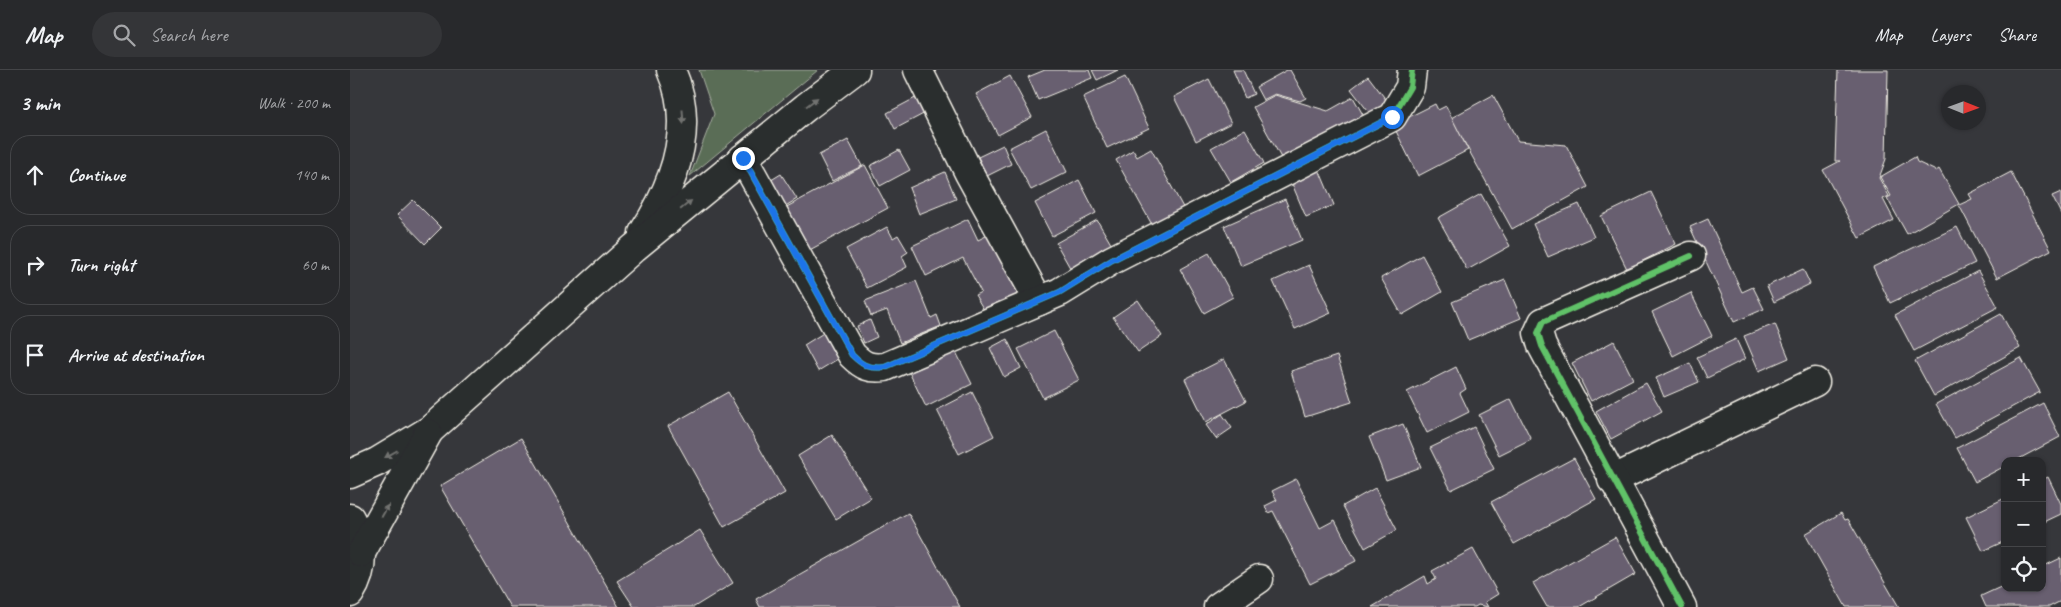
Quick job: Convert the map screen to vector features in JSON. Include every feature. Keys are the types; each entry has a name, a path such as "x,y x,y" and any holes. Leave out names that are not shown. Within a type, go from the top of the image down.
{"main road":[{"path":"635,247 649,225 672,178 681,146 683,115 680,94 671,70"},
{"path":"350,474 383,458 430,430 635,247 743,158 855,70"},
{"path":"918,70 969,173 1039,301"},
{"path":"743,158 852,355 861,364 873,368 885,367 1060,292 1112,260 1392,117 1410,88 1412,70"},
{"path":"1682,607 1612,480 1542,346 1538,333 1542,322 1691,256"},
{"path":"1612,480 1815,382"},
{"path":"356,574 430,430"},
{"path":"350,518 359,539 356,574 363,607"},
{"path":"1218,607 1259,579"}],"green space":[{"path":"699,70 818,70 690,176 714,114"}],"building":[{"path":"1045,70 1089,70 1092,78 1038,100 1028,77"},
{"path":"1092,70 1118,70 1097,80"},
{"path":"1233,70 1243,70 1254,94 1245,98"},
{"path":"1290,70 1306,98 1300,101 1275,94 1263,100 1256,87"},
{"path":"1838,70 1888,70 1886,159 1879,178 1889,196 1883,199 1894,220 1859,238 1823,170 1840,161 1835,161"},
{"path":"1010,76 1032,117 998,135 976,94"},
{"path":"1368,76 1387,101 1371,115 1351,89"},
{"path":"1125,77 1149,128 1107,148 1083,97"},
{"path":"1209,79 1231,123 1196,141 1174,97"},
{"path":"921,95 929,111 895,129 887,113"},
{"path":"1275,95 1328,111 1353,97 1366,120 1285,165 1253,107"},
{"path":"1493,95 1518,141 1566,145 1588,187 1512,229 1451,118"},
{"path":"1435,104 1438,110 1446,106 1468,150 1418,176 1393,125"},
{"path":"1046,129 1067,172 1031,190 1009,148"},
{"path":"1245,129 1264,163 1231,182 1211,148"},
{"path":"848,140 862,166 832,181 819,155"},
{"path":"1003,145 1011,164 987,176 978,157"},
{"path":"1151,149 1186,213 1155,230 1116,160 1133,150 1137,157"},
{"path":"899,150 910,170 880,186 870,166"},
{"path":"1915,157 1917,162 1936,171 1939,169 1959,204 1907,234 1887,198 1891,196 1880,177"},
{"path":"865,165 888,208 804,253 781,210"},
{"path":"1318,167 1334,205 1306,217 1290,179"},
{"path":"945,172 956,199 919,214 909,188"},
{"path":"2011,172 2051,250 1997,278 1959,205 1972,199 1969,194"},
{"path":"781,174 797,199 784,207 768,182"},
{"path":"1079,180 1096,213 1052,236 1035,203"},
{"path":"1651,192 1676,244 1627,269 1601,216"},
{"path":"2061,192 2061,214 2052,196"},
{"path":"1481,194 1510,246 1467,270 1438,218"},
{"path":"1285,199 1302,240 1241,266 1224,226"},
{"path":"413,200 441,228 425,244 397,215"},
{"path":"1579,204 1594,237 1548,257 1533,224"},
{"path":"968,219 978,240 994,232 1024,296 984,310 975,295 981,292 963,258 926,276 912,246"},
{"path":"1708,219 1742,292 1753,287 1764,309 1734,322 1690,227"},
{"path":"1097,220 1114,249 1073,273 1056,243"},
{"path":"887,227 893,238 898,235 908,252 902,256 907,267 867,288 846,249"},
{"path":"1957,227 1975,263 1890,303 1873,267"},
{"path":"1209,253 1233,297 1204,313 1180,269"},
{"path":"1422,255 1442,292 1402,315 1381,278"},
{"path":"1309,265 1331,313 1295,329 1273,281"},
{"path":"1803,269 1810,284 1774,302 1767,286"},
{"path":"1978,271 1998,307 1914,351 1895,315"},
{"path":"1505,280 1521,318 1468,340 1452,302"},
{"path":"916,281 931,318 937,315 941,326 900,343 887,310 871,316 865,301"},
{"path":"1691,293 1712,336 1673,356 1652,312"},
{"path":"1138,300 1162,336 1138,352 1113,317"},
{"path":"2001,314 2020,348 1934,396 1915,361"},
{"path":"870,320 877,337 864,343 857,326"},
{"path":"1775,324 1789,358 1759,371 1744,336"},
{"path":"1054,331 1079,380 1043,398 1018,349"},
{"path":"825,332 841,357 818,371 804,345"},
{"path":"1007,339 1021,368 1004,377 990,348"},
{"path":"1736,339 1745,359 1707,378 1697,357"},
{"path":"1614,341 1633,379 1591,401 1572,363"},
{"path":"954,348 972,384 926,407 908,370"},
{"path":"1337,356 1352,402 1305,417 1291,371"},
{"path":"2021,358 2040,392 1955,438 1936,404"},
{"path":"1224,359 1246,401 1206,422 1185,379"},
{"path":"1690,363 1699,382 1664,397 1656,378"},
{"path":"1456,367 1466,389 1460,393 1469,412 1427,433 1407,392"},
{"path":"1646,383 1662,411 1611,439 1596,411"},
{"path":"728,392 785,493 724,527 668,426"},
{"path":"972,392 994,436 959,454 937,410"},
{"path":"1511,399 1531,439 1499,455 1479,415"},
{"path":"2043,403 2060,437 2022,457 2001,457 2001,468 1975,482 1957,448"},
{"path":"1222,414 1232,428 1216,439 1206,425"},
{"path":"1403,424 1421,467 1386,480 1369,437"},
{"path":"1474,427 1494,469 1451,490 1430,448"},
{"path":"832,435 871,498 836,519 798,456"},
{"path":"521,438 619,607 510,607 440,486"},
{"path":"1574,458 1596,499 1514,544 1491,502"},
{"path":"2048,477 2061,504 2061,514 2046,521 2046,502 2046,478"},
{"path":"1296,479 1320,528 1335,520 1356,561 1310,584 1273,511 1268,513 1265,506 1277,500 1272,491"},
{"path":"1375,488 1397,530 1365,548 1343,506"},
{"path":"2001,500 2001,543 1983,551 1966,517"},
{"path":"908,513 960,607 760,607 756,599"},
{"path":"1841,513 1845,520 1848,519 1899,607 1846,607 1805,534"},
{"path":"700,530 733,583 694,607 634,607 617,581"},
{"path":"1615,537 1636,574 1579,607 1547,607 1533,583"},
{"path":"1473,549 1498,594 1485,602 1488,607 1478,605 1475,607 1372,607 1425,576 1428,584 1436,579 1432,571"},
{"path":"2061,558 2061,601 2049,607 1986,607 1981,596 2001,587 2001,592 2046,592 2046,565"}],"cycle path":[{"path":"743,158 852,355 867,366 875,368 885,367 1060,292 1112,260 1392,117 1410,87 1412,70"},
{"path":"1682,607 1542,346 1538,333 1543,322 1691,256"}],"route":[{"path":"743,158 852,355 861,364 873,368 885,367 1060,292 1112,260 1392,117"}]}
